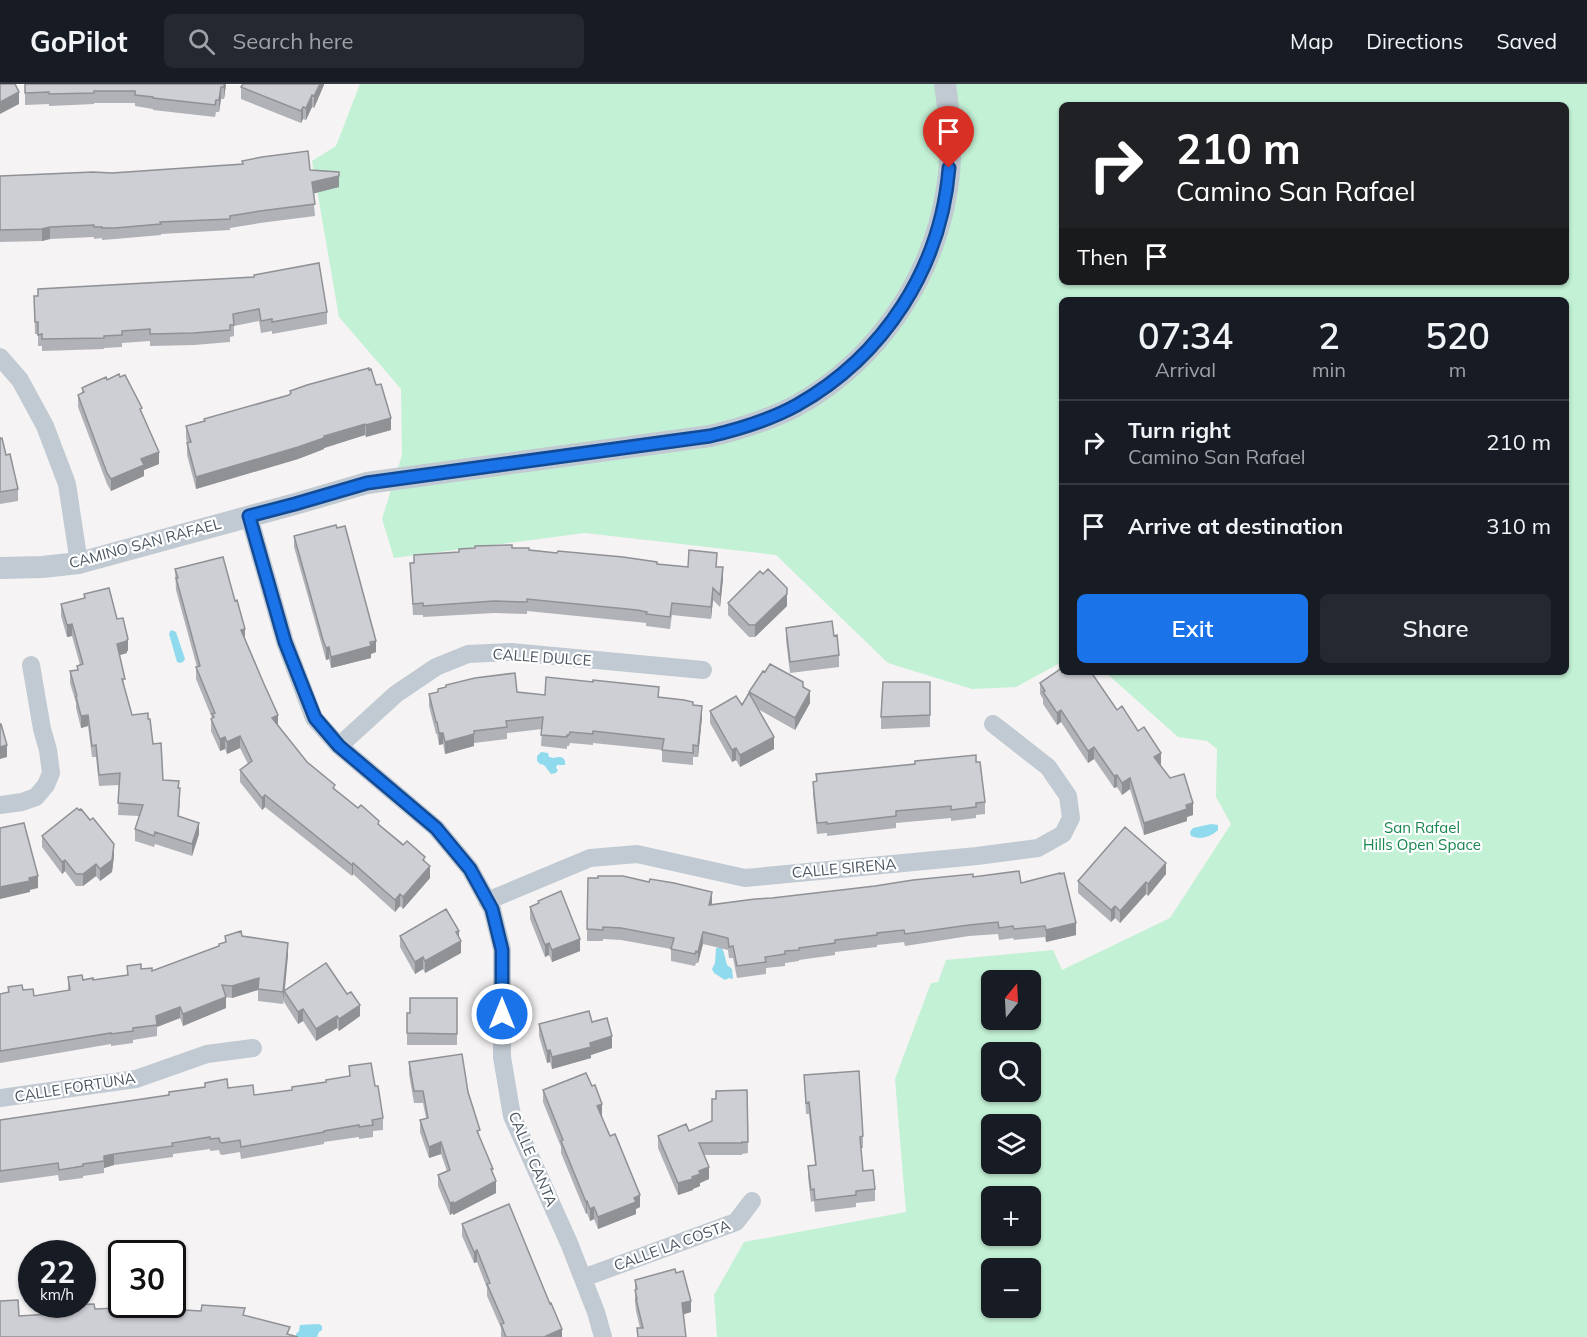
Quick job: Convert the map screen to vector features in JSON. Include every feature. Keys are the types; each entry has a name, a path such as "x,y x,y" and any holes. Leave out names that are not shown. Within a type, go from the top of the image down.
{"street":[{"name":"CAMINO SAN RAFAEL","path":"0,568 79,563 367,483 710,436 765,420 796,405 853,366 876,342 912,292 937,236 948,187 951,149 945,84"},
{"path":"0,357 20,380 45,426 68,484 79,563"},
{"name":"CALLE CANTA","path":"249,516 285,642 315,718 339,746 436,828 470,869 492,909 502,950 502,1057 512,1116 583,1278 603,1337"},
{"name":"CALLE DULCE","path":"339,746 396,694 436,667 468,654 511,652 703,670"},
{"path":"0,805 22,802 36,797 46,785 51,773 31,665"},
{"name":"CALLE SIRENA","path":"487,901 590,858 637,854 745,878 1038,848 1063,834 1071,818 1068,796 1048,767 993,724"},
{"name":"CALLE FORTUNA","path":"0,1098 136,1079 207,1054 253,1047"},
{"name":"CALLE LA COSTA","path":"583,1278 736,1222 752,1201"}],"green space":[{"name":"San Rafael Hills Open Space","path":"360,84 1587,84 1587,1337 717,1337 714,1295 744,1242 906,1212 895,1079 931,983 938,982 946,960 1053,950 1062,970 1170,918 1231,824 1216,797 1217,749 1207,741 1178,737 1108,675 1569,675 1569,297 1059,297 1059,664 1016,687 972,689 888,663 776,555 585,533 394,558 382,519 402,455 401,389 339,317 312,161 336,146"}],"water":[{"path":"171,630 176,632 185,659 180,663 177,662 169,634"},
{"path":"541,752 548,753 549,757 562,758 565,760 565,765 557,765 556,773 551,774 544,765 537,761 537,756"},
{"path":"1211,824 1218,825 1218,830 1202,838 1191,836 1190,832 1193,828"},
{"path":"716,948 722,948 727,965 732,969 733,979 725,980 714,973 712,969 715,963"},
{"path":"319,1324 322,1330 317,1337 296,1337 300,1325"}],"building":[{"path":"0,84 15,84 19,92 0,102"},
{"path":"25,84 224,84 224,87 221,87 219,100 216,100 215,105 135,95 135,91 25,93"},
{"path":"243,84 320,84 306,108 303,107 301,111 241,87"},
{"path":"308,151 310,170 339,172 339,176 312,182 315,204 230,216 230,219 160,222 161,224 115,228 94,227 94,225 0,230 0,176 112,173 243,164 242,161"},
{"path":"319,263 327,312 272,322 272,319 261,321 259,309 233,314 234,325 230,325 230,330 194,333 150,334 150,329 122,331 122,335 104,336 104,338 42,339 42,334 38,335 34,296 38,296 38,289 254,277 254,275"},
{"path":"369,368 376,385 381,384 391,418 324,436 324,438 298,447 196,477 187,443 191,442 186,426 289,395 290,391 307,385"},
{"path":"119,374 120,377 125,375 142,408 140,409 159,452 141,459 144,465 111,479 78,395 84,392 82,388"},
{"path":"2,438 6,455 10,454 18,489 0,492 0,439"},
{"path":"336,525 337,528 345,526 376,641 370,642 371,646 331,657 329,647 326,648 323,640 294,536"},
{"path":"512,545 512,548 623,557 688,567 689,550 717,553 716,567 723,567 720,595 713,588 711,607 672,603 670,617 646,614 647,612 637,610 527,599 527,602 494,601 423,606 423,603 413,604 410,563 414,563 414,555 459,552 459,549 475,548 475,546"},
{"path":"223,557 245,629 241,630 278,715 272,718 307,762 335,785 333,788 358,808 361,805 379,821 378,824 403,845 407,841 425,857 423,860 430,866 403,897 400,894 395,900 353,863 352,865 265,795 262,798 240,770 252,761 240,736 227,742 225,737 220,739 211,719 214,717 212,714 215,713 196,667 200,666 175,569"},
{"path":"768,569 787,588 787,594 755,625 749,625 728,603 760,571 763,574"},
{"path":"109,588 117,619 123,618 128,639 117,644 125,679 122,679 132,715 148,713 153,744 161,743 163,780 179,781 178,816 199,823 192,844 155,832 154,836 135,829 143,805 118,803 120,773 99,775 96,745 92,746 88,715 81,716 70,671 78,670 77,666 83,664 72,624 67,625 61,604 85,598 84,594"},
{"path":"832,621 834,636 837,635 839,655 790,662 786,628"},
{"path":"770,664 803,682 803,687 810,691 795,718 749,692"},
{"path":"1059,670 1059,675 1093,675 1117,710 1122,706 1138,731 1144,727 1161,753 1154,757 1170,778 1184,774 1193,803 1186,805 1187,809 1144,823 1130,778 1122,783 1117,775 1114,776 1094,747 1088,751 1061,710 1057,713 1043,692 1045,691 1040,683"},
{"path":"515,673 517,692 545,695 546,677 659,687 658,697 684,700 693,702 693,705 702,706 698,746 693,745 693,753 662,750 664,739 593,731 593,734 570,732 567,737 541,735 543,717 506,721 507,727 474,731 474,734 445,742 443,733 439,733 429,694 438,692 438,689 446,685 475,678"},
{"path":"883,682 930,682 930,715 881,717"},
{"path":"749,693 774,737 740,755 736,748 732,750 710,711 736,696 742,705"},
{"path":"0,724 7,745 0,747"},
{"path":"976,755 976,762 980,762 985,802 976,803 976,807 951,810 951,806 896,811 896,816 827,824 827,822 817,823 813,782 817,781 816,774"},
{"path":"77,808 81,809 90,820 93,818 114,844 112,860 100,869 96,864 83,874 76,874 65,860 62,862 42,836"},
{"path":"24,823 38,876 29,878 30,881 0,887 0,828"},
{"path":"1125,827 1166,863 1120,911 1115,906 1111,910 1078,881"},
{"path":"1019,871 1021,883 1064,873 1076,923 1046,930 1045,926 999,928 998,922 905,934 904,930 877,933 877,935 835,940 835,943 785,951 785,954 765,957 766,962 737,966 733,946 729,947 728,938 703,932 698,952 696,951 695,954 671,949 674,938 621,928 587,929 588,878 598,878 598,876 623,876 649,882 650,879 712,892 709,905 913,880 973,874 973,877"},
{"path":"561,891 580,939 552,950 549,943 545,945 530,907"},
{"path":"446,909 459,931 456,932 461,941 425,961 423,957 415,962 400,936"},
{"path":"241,931 242,936 288,943 283,992 258,989 259,978 232,986 222,985 226,997 183,1014 180,1007 156,1016 157,1025 133,1028 133,1031 0,1051 0,994 9,992 8,987 22,985 23,990 33,989 34,996 70,990 68,977 82,975 83,980 93,978 93,980 128,975 127,966 141,964 141,969 152,968 152,971 219,946 226,942 225,936"},
{"path":"326,963 347,994 351,992 360,1005 339,1019 337,1016 316,1029 303,1009 298,1012 284,991"},
{"path":"410,998 457,998 457,1034 407,1033"},
{"path":"589,1011 592,1022 607,1018 612,1036 590,1043 591,1047 552,1057 550,1050 547,1051 539,1024"},
{"path":"462,1054 468,1092 480,1130 477,1131 496,1181 453,1204 453,1202 450,1203 438,1175 450,1170 441,1142 429,1147 420,1120 428,1118 423,1091 414,1091 409,1062"},
{"path":"371,1063 375,1086 378,1086 383,1118 372,1120 373,1125 359,1127 359,1125 241,1147 240,1140 222,1143 219,1138 210,1139 210,1137 172,1143 173,1146 104,1156 104,1161 59,1170 58,1163 0,1171 0,1120 169,1095 169,1092 205,1087 205,1083 227,1079 228,1088 253,1085 254,1095 292,1090 292,1087 350,1076 349,1066"},
{"path":"859,1071 863,1171 873,1170 875,1189 856,1191 856,1195 815,1200 814,1189 811,1190 808,1166 816,1165 804,1075"},
{"path":"586,1073 592,1086 595,1085 602,1104 597,1106 610,1136 615,1134 640,1195 634,1198 636,1202 598,1217 594,1207 590,1209 586,1202 543,1090"},
{"path":"747,1090 748,1142 699,1143 709,1167 699,1171 700,1174 692,1177 693,1179 678,1183 658,1136 686,1124 689,1131 712,1121 712,1099 716,1099 716,1091"},
{"path":"509,1204 562,1329 547,1337 506,1337 501,1324 504,1323 487,1284 490,1283 477,1250 474,1252 462,1224"},
{"path":"675,1269 676,1273 683,1271 691,1301 682,1303 686,1337 638,1337 637,1328 643,1328 636,1299 635,1280"},
{"path":"18,1300 18,1318 96,1318 96,1309 108,1308 108,1318 186,1318 186,1310 201,1311 202,1305 245,1308 243,1315 290,1327 287,1334 298,1337 0,1337 0,1301"}],"route":[{"path":"502,1014 502,950 492,909 470,869 436,828 339,746 315,718 285,642 249,516 367,483 710,436 765,420 796,405 853,366 876,342 912,292 937,236 948,187 949,168"}]}
